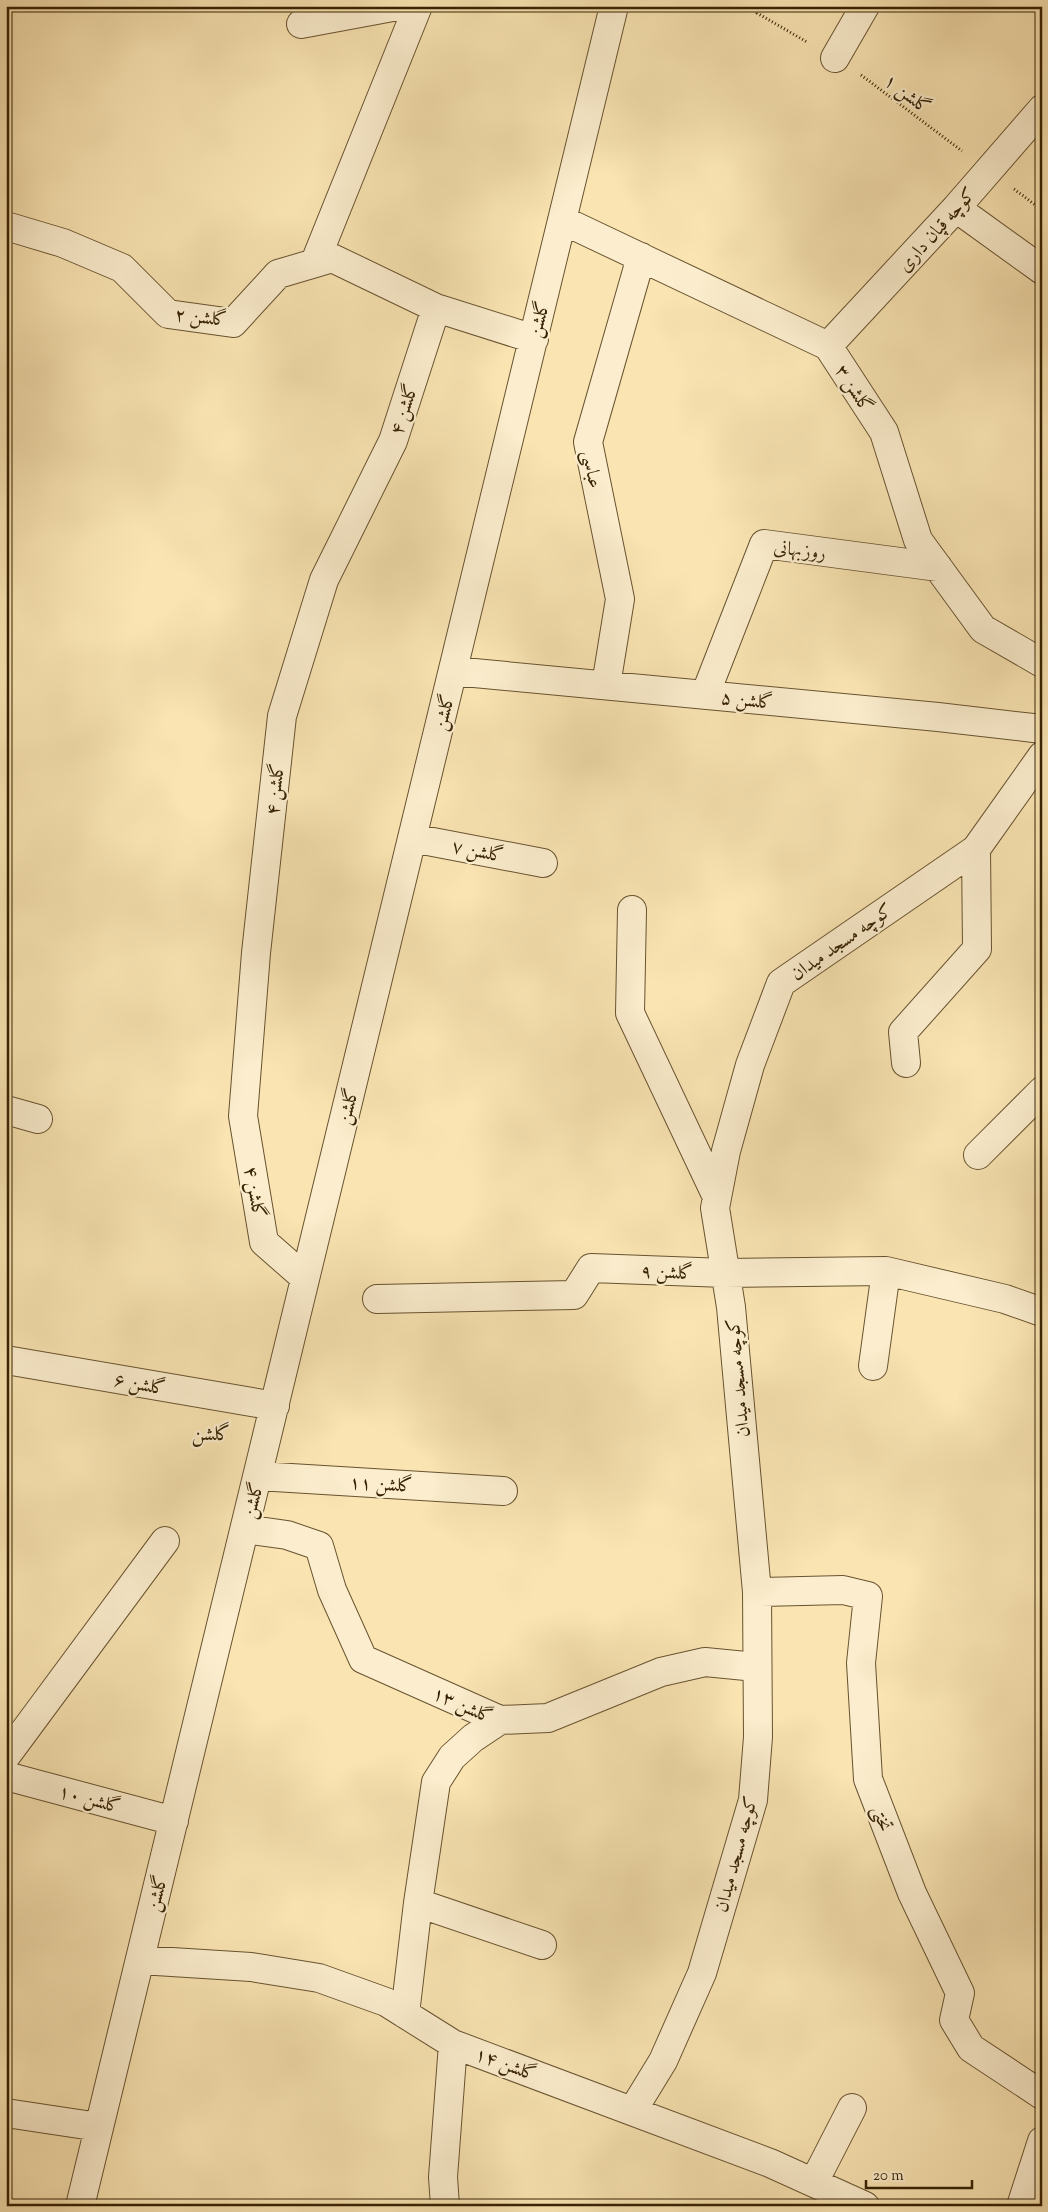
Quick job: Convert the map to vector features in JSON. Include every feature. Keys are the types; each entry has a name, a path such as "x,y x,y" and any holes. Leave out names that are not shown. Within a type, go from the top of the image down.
{"street":[{"path":"301,24 398,6"},
{"path":"315,262 418,6"},
{"name":"گلشن","path":"80,2206 614,6"},
{"path":"835,58 866,6"},
{"name":"کوچه قپان داری","path":"828,346 956,208 1042,109"},
{"path":"956,208 1042,270"},
{"name":"گلشن ۳","path":"562,220 828,346 884,432 918,540 983,629 1042,663"},
{"name":"گلشن ۲","path":"6,226 63,243 122,268 168,314 233,323 278,274 332,258 436,308 534,338"},
{"name":"عباسی","path":"606,685 620,599 588,442 641,258"},
{"name":"گلشن ۴","path":"306,1278 264,1242 243,1116 256,953 282,716 324,580 393,441 436,308"},
{"name":"روزبهانی","path":"705,695 764,544 938,567"},
{"name":"گلشن ۵","path":"453,671 1042,730"},
{"name":"کوچه مسجد میدان","path":"633,2110 663,2061 702,1973 753,1800 758,1736 756,1667 757,1592 731,1308 715,1208 726,1151 750,1065 781,983 976,849 1042,756"},
{"name":"گلشن ۷","path":"412,838 543,863"},
{"path":"906,1063 903,1032 977,949 976,849"},
{"path":"632,910 630,1012 717,1197"},
{"path":"978,1155 1042,1091"},
{"path":"6,1110 38,1119"},
{"name":"گلشن ۹","path":"377,1299 574,1296 591,1268 725,1273 886,1271 1005,1299 1042,1312"},
{"path":"873,1366 886,1271"},
{"name":"گلشن ۶","path":"6,1360 275,1406"},
{"name":"گلشن ۱۱","path":"258,1476 503,1490"},
{"name":"گلشن ۱۳","path":"245,1529 287,1535 319,1546 332,1590 363,1659 500,1720 548,1718 661,1672 705,1662 756,1667"},
{"path":"6,1756 165,1541"},
{"name":"تختی","path":"757,1592 843,1590 868,1596 861,1663 868,1779 912,1893 960,1993 954,2020 971,2048 1042,2095"},
{"path":"406,2014 418,1903 436,1782 452,1756 472,1738 500,1720"},
{"name":"گلشن ۱۰","path":"6,1776 174,1821"},
{"path":"418,1903 542,1945"},
{"name":"گلشن ۱۴","path":"140,1960 252,1967 319,1978 386,2002 453,2044 633,2110 814,2182 865,2206"},
{"path":"445,2206 443,2177 453,2044"},
{"path":"814,2182 852,2108"},
{"path":"6,2113 100,2126"},
{"path":"1021,2206 1042,2141"}],"path":[{"name":"گلشن ۱","path":"759,6 757,13 835,58 1042,210"}],"district":[{"name":"گلشن","path":"211,1433"}]}
